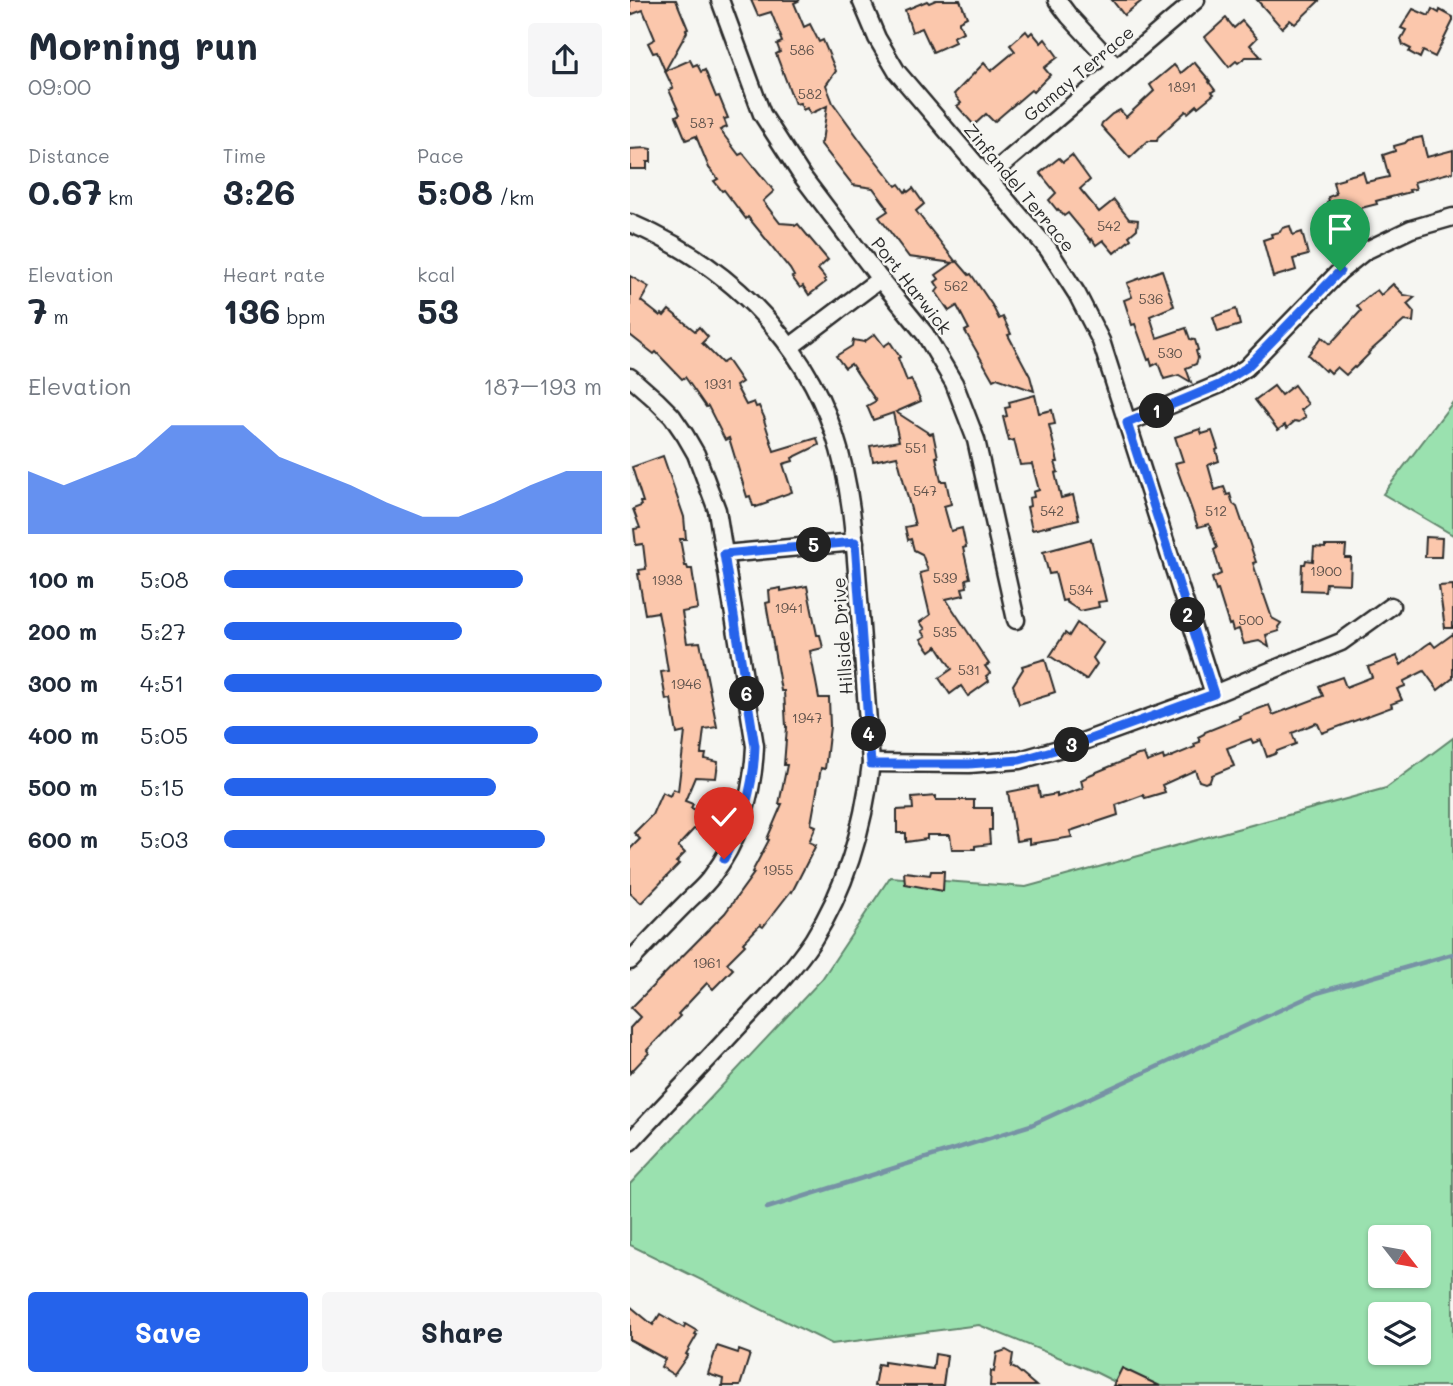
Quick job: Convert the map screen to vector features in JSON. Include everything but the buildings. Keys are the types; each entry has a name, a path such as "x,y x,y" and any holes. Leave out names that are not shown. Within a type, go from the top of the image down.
{"street":[{"name":"Port Harwick","path":"720,0 762,114 797,168 925,334 963,401 976,440 1016,620"},
{"name":"Zinfandel Terrace","path":"860,0 877,38 897,72 1048,249 1077,294 1101,341 1214,694"},
{"path":"1058,0 1069,16 1116,67"},
{"name":"Gamay Terrace","path":"987,178 1196,0"},
{"path":"1127,423 1219,385 1246,368 1331,280 1365,251 1411,229 1453,217"},
{"name":"Hillside Drive","path":"630,223 683,249 723,277 752,302 790,347 814,387 834,432 846,480 855,542 871,764 863,817 848,869 813,939 785,978 630,1142"},
{"path":"790,347 880,279"},
{"path":"630,377 672,416 696,454 717,510 755,746 748,801 734,839 711,877 630,961"},
{"path":"724,554 855,542"},
{"path":"871,764 969,764 1020,760 1079,743 1214,694 1341,642 1391,606"}],"green space":[{"path":"1453,402 1453,535 1383,494"},
{"path":"1453,738 1453,1386 1123,1386 979,1325 832,1344 630,1245 630,1184 822,979 890,877 1026,887 1386,788"}],"waterway":[{"path":"767,1208 1031,1125 1317,993 1453,954"}],"route":[{"path":"724,859 748,801 755,746 724,554 855,542 871,764 969,764 1020,760 1079,743 1214,694 1127,423 1219,385 1246,368 1340,271"}]}
